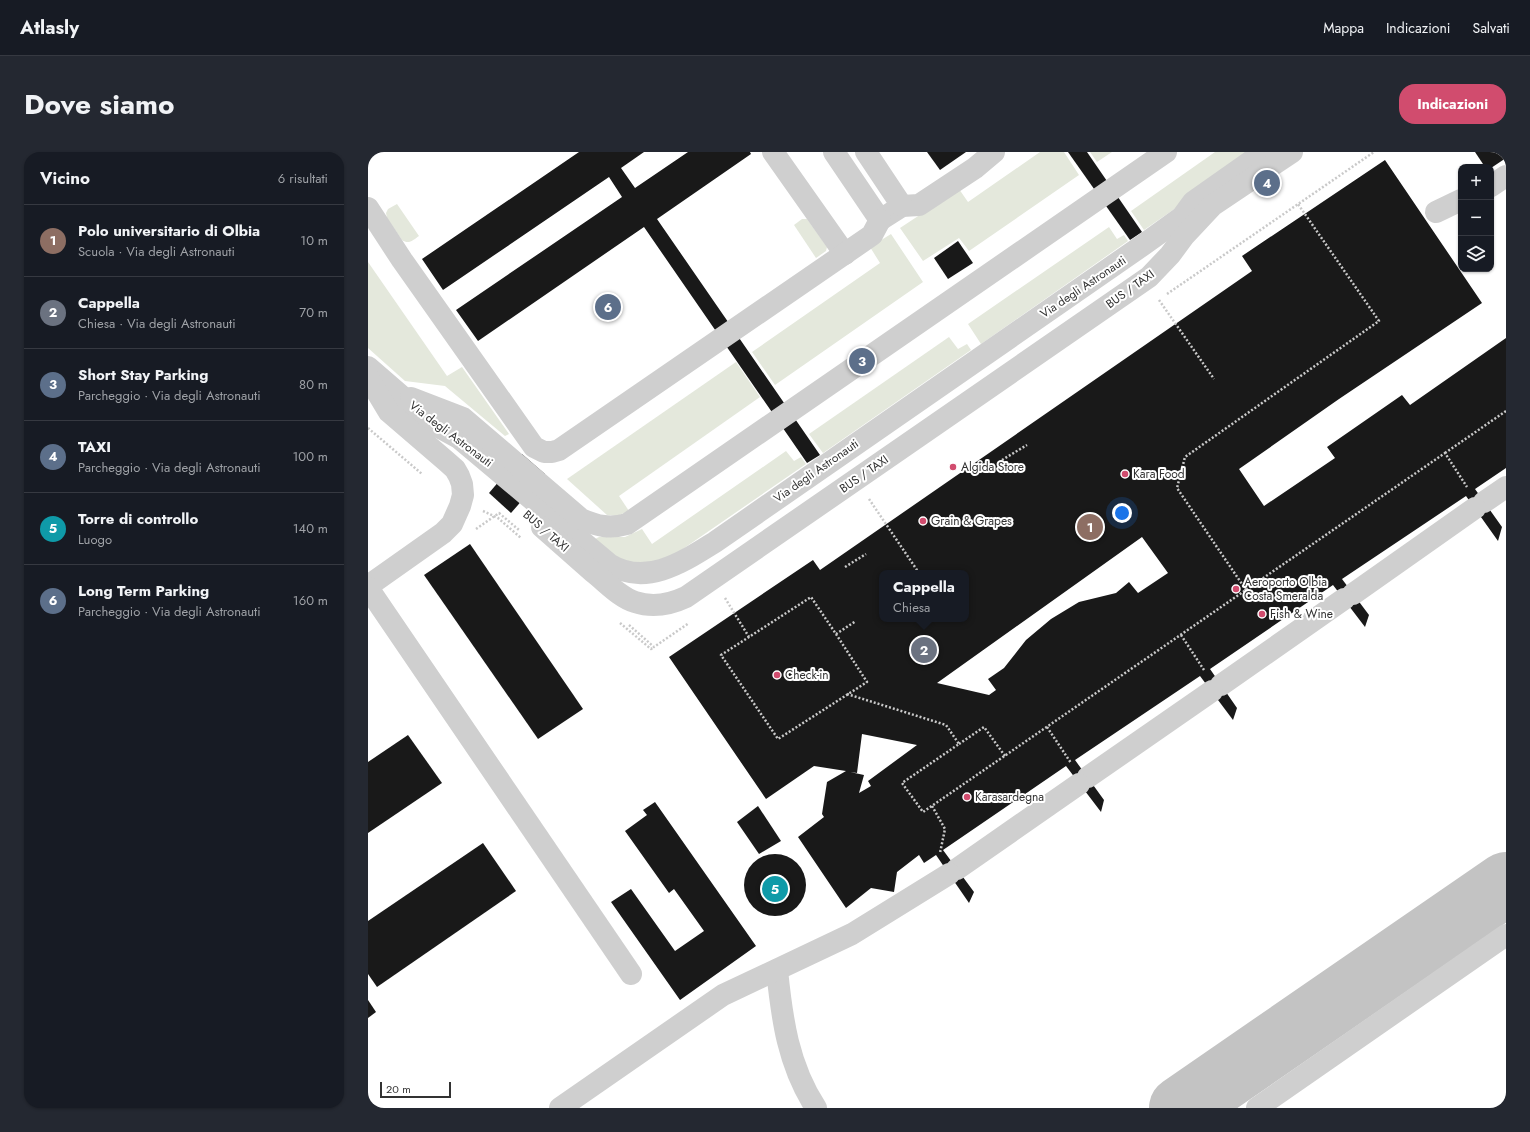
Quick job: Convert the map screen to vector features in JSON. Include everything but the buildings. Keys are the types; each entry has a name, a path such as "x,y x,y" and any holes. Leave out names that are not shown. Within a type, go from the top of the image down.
{"street":[{"path":"773,152 845,254"},
{"path":"834,152 880,220"},
{"path":"368,208 402,260 534,447 544,452 552,452 559,450 872,235 880,220 902,206 919,205 975,168 994,152"},
{"path":"397,392 463,418 581,519 609,528 627,524 1166,152"},
{"name":"Via degli Astronauti","path":"368,367 435,425 459,438 618,570 640,574 675,566 722,537 1144,245 1182,217 1193,202 1264,152"},
{"name":"BUS / TAXI","path":"435,425 452,449 612,588 634,602 648,605 664,605 675,602 692,593 1149,277 1213,205 1292,152"},
{"path":"849,174 872,154 902,206"},
{"path":"1494,184 1506,176"},
{"path":"1436,212 1458,201"},
{"path":"368,377 389,412 455,468 462,484 461,501 455,519 443,533 368,587 631,974"},
{"path":"560,1108 723,995 852,934 953,872 1084,781 1213,683 1349,596 1476,501 1506,487"},
{"path":"1257,1108 1506,935"},
{"path":"777,970 782,1017 791,1056 807,1094 816,1108"}],"path":[{"path":"1246,590 1177,488 1185,457 1379,321 1298,204"},
{"path":"1159,300 1214,379"},
{"path":"1004,756 984,727 902,783 923,812 1506,412"},
{"path":"368,428 426,477"},
{"path":"1002,460 1027,445"},
{"path":"1445,454 1476,501"},
{"path":"868,499 917,570"},
{"path":"461,501 498,518 522,538"},
{"path":"846,567 866,554"},
{"path":"811,597 867,682 778,740 721,655 749,637 811,597"},
{"path":"724,598 749,637"},
{"path":"616,618 651,648 654,646"},
{"path":"836,634 856,621"},
{"path":"1181,635 1213,683"},
{"path":"847,694 946,725 959,744"},
{"path":"1046,727 1071,763"},
{"path":"932,806 945,829 940,853"}],"shaded area":[{"path":"1040,152 1064,152 1079,175 969,251 959,238 923,261 900,228 959,189 968,202"},
{"path":"1090,152 1112,152 1097,162"},
{"path":"1215,152 1257,152 1144,230 1131,211"},
{"path":"397,204 419,236 411,241 407,242 402,240 387,218 386,213 388,209"},
{"path":"802,219 807,219 827,247 826,251 816,258 794,225"},
{"path":"1109,227 1117,239 1124,235 1128,241 981,344 968,324"},
{"path":"891,234 923,282 775,385 752,352 880,263 870,247"},
{"path":"368,262 447,376 462,367 509,434 505,436 445,386 405,381 368,348"},
{"path":"949,337 958,349 967,344 971,350 823,453 809,434"},
{"path":"736,362 760,397 619,496 629,511 617,516 607,515 567,479"},
{"path":"786,451 794,461 801,457 806,464 664,562 624,563 595,539 599,537 625,537 642,529 652,544"}],"taxiway":[{"path":"1181,1108 1506,884"}],"place":[{"name":"TAXI","path":"1267,183"},
{"name":"Long Term Parking","path":"608,307"},
{"name":"Short Stay Parking","path":"862,361"},
{"name":"Algida Store","path":"953,467"},
{"name":"Kara Food","path":"1125,474"},
{"name":"Grain & Grapes","path":"923,521"},
{"name":"Polo universitario di Olbia","path":"1090,527"},
{"name":"Aeroporto Olbia Costa Smeralda","path":"1236,589"},
{"name":"Fish & Wine","path":"1262,614"},
{"name":"Cappella","path":"924,650"},
{"name":"Check-in","path":"777,675"},
{"name":"Karasardegna","path":"967,797"},
{"name":"Torre di controllo","path":"775,889"}]}
